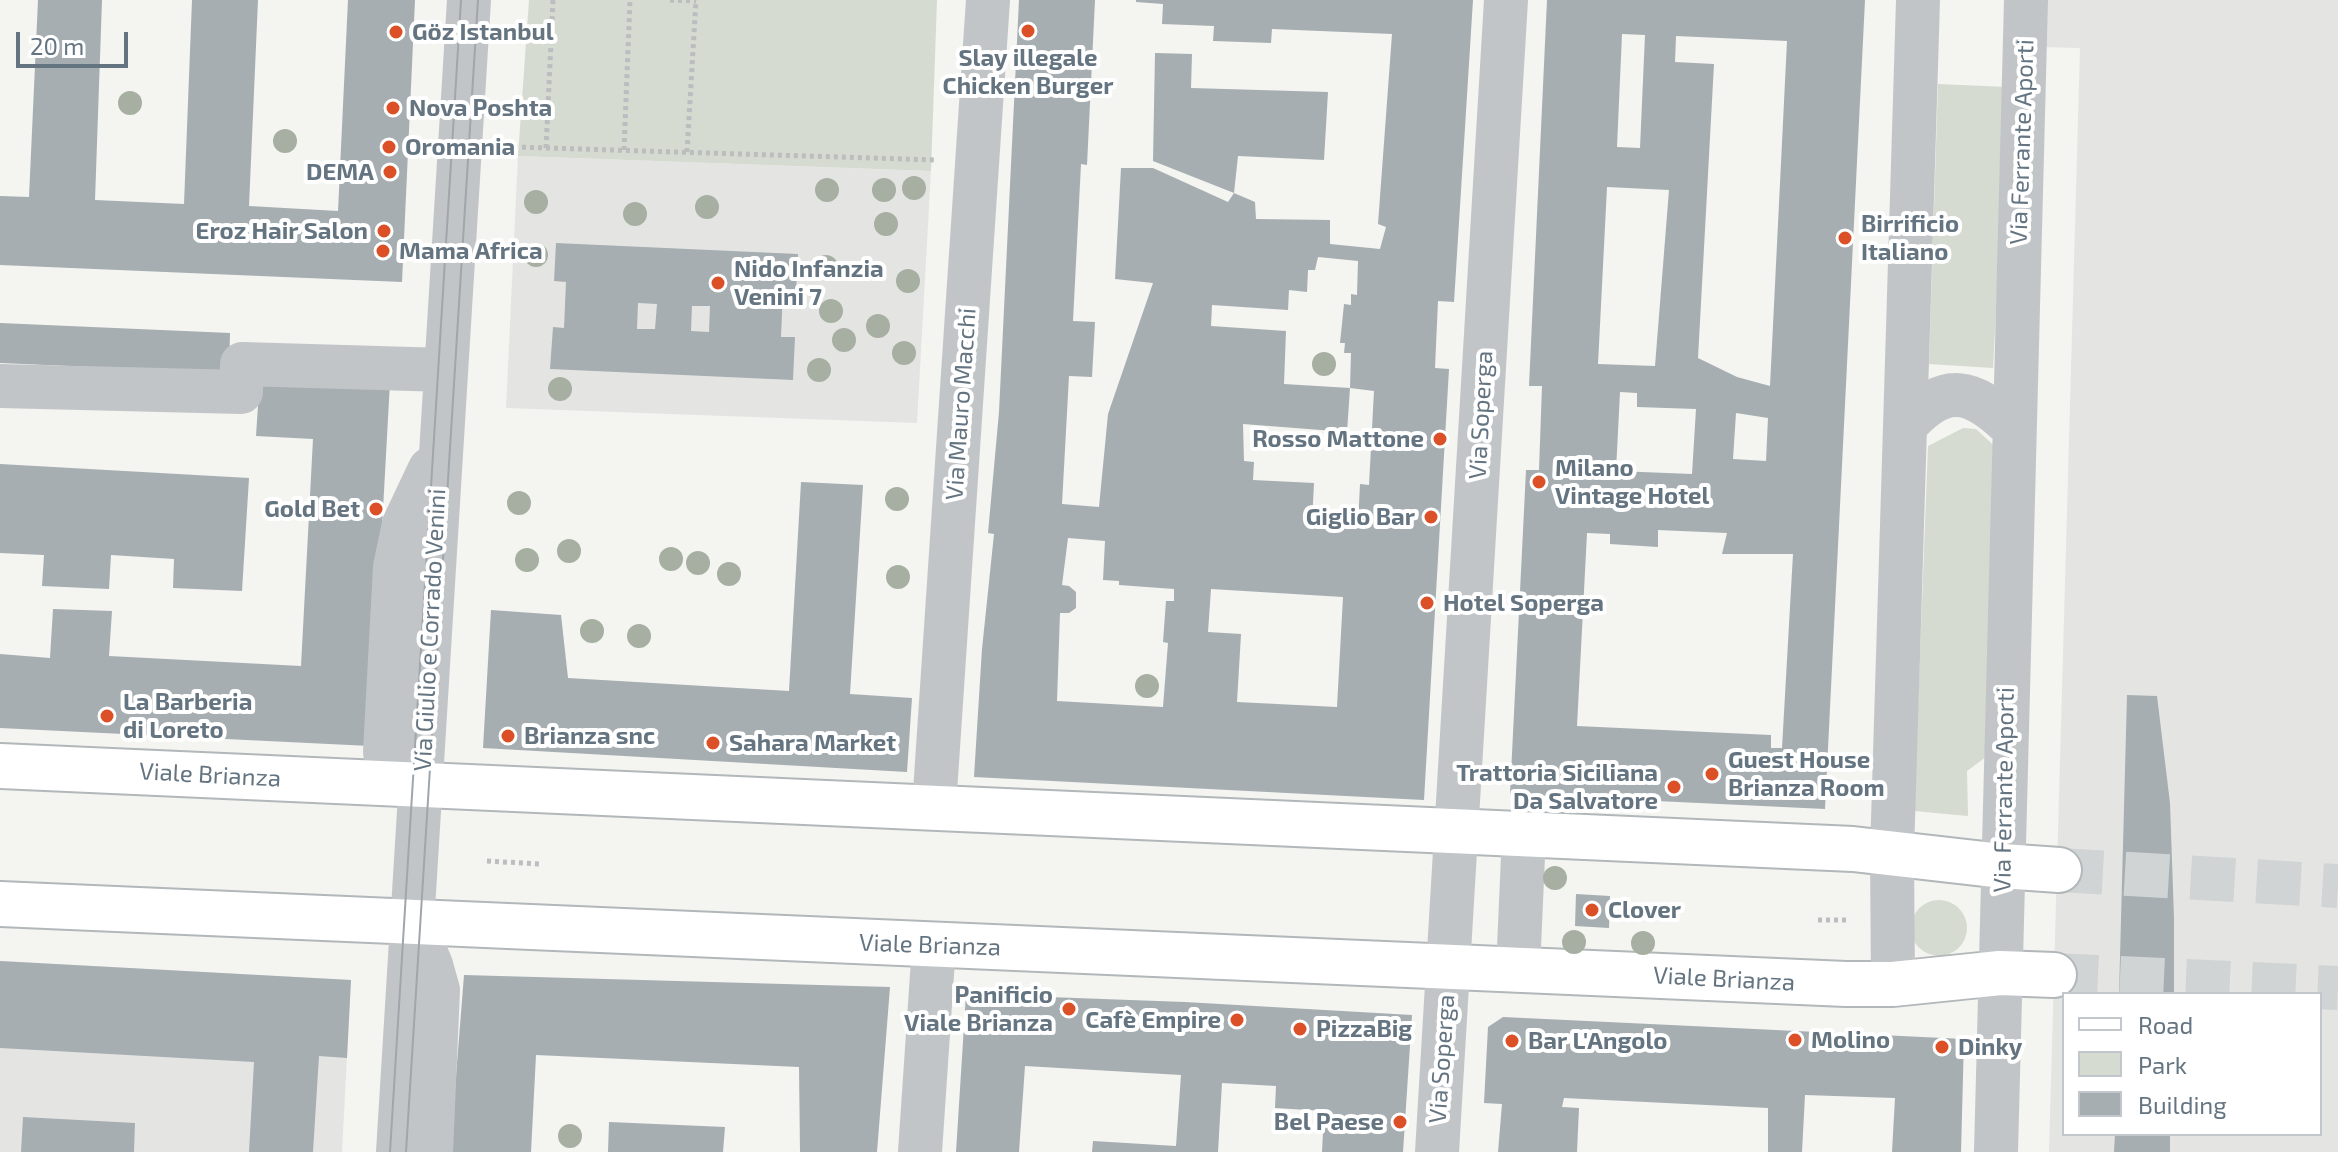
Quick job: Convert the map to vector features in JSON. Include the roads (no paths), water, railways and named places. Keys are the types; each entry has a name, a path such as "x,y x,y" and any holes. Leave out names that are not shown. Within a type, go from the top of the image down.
{"main road":[{"name":"Viale Brianza","path":"0,766 1853,849 2059,870"},
{"name":"Viale Brianza","path":"0,904 1893,984 2000,973 2054,975"}],"street":[{"name":"Via Giulio e Corrado Venini","path":"421,785 385,752 395,567 404,524 441,445 469,0"},
{"name":"Via Mauro Macchi","path":"934,807 988,0"},
{"name":"Via Soperga","path":"1456,829 1506,0"},
{"path":"1893,984 1892,853 1918,0"},
{"name":"Via Ferrante Aporti","path":"1996,1152 2026,0"},
{"path":"0,386 241,392 242,364 446,370"},
{"path":"1905,426 1923,405 1955,395 1977,399 2013,428"},
{"path":"398,1152 421,785"},
{"path":"1448,965 1456,829"},
{"path":"1518,970 1524,834"},
{"path":"412,921 438,990 431,1152"},
{"path":"920,1152 934,945"},
{"name":"Via Soperga","path":"1437,1152 1448,965"}],"tunnel":[{"path":"2059,870 2338,886"},
{"path":"2054,975 2338,988"}],"tram line":[{"path":"390,1152 461,0"},
{"path":"406,1152 478,0"}],"place":[{"name":"Slay illegale Chicken Burger","path":"1028,31"},
{"name":"Göz Istanbul","path":"396,32"},
{"name":"Nova Poshta","path":"393,108"},
{"name":"Oromania","path":"389,147"},
{"name":"DEMA","path":"390,172"},
{"name":"Eroz Hair Salon","path":"384,231"},
{"name":"Birrificio Italiano","path":"1845,238"},
{"name":"Mama Africa","path":"383,251"},
{"name":"Nido Infanzia Venini 7","path":"718,283"},
{"name":"Rosso Mattone","path":"1440,439"},
{"name":"Milano Vintage Hotel","path":"1539,482"},
{"name":"Gold Bet","path":"376,509"},
{"name":"Giglio Bar","path":"1431,517"},
{"name":"Hotel Soperga","path":"1427,603"},
{"name":"La Barberia di Loreto","path":"107,716"},
{"name":"Brianza snc","path":"508,736"},
{"name":"Sahara Market","path":"713,743"},
{"name":"Guest House Brianza Room","path":"1712,774"},
{"name":"Trattoria Siciliana Da Salvatore","path":"1674,787"},
{"name":"Clover","path":"1592,910"},
{"name":"Panificio Viale Brianza","path":"1069,1009"},
{"name":"Cafè Empire","path":"1237,1020"},
{"name":"PizzaBig","path":"1300,1029"},
{"name":"Molino","path":"1795,1040"},
{"name":"Bar L'Angolo","path":"1512,1041"},
{"name":"Dinky","path":"1942,1047"},
{"name":"Bel Paese","path":"1400,1122"}]}
